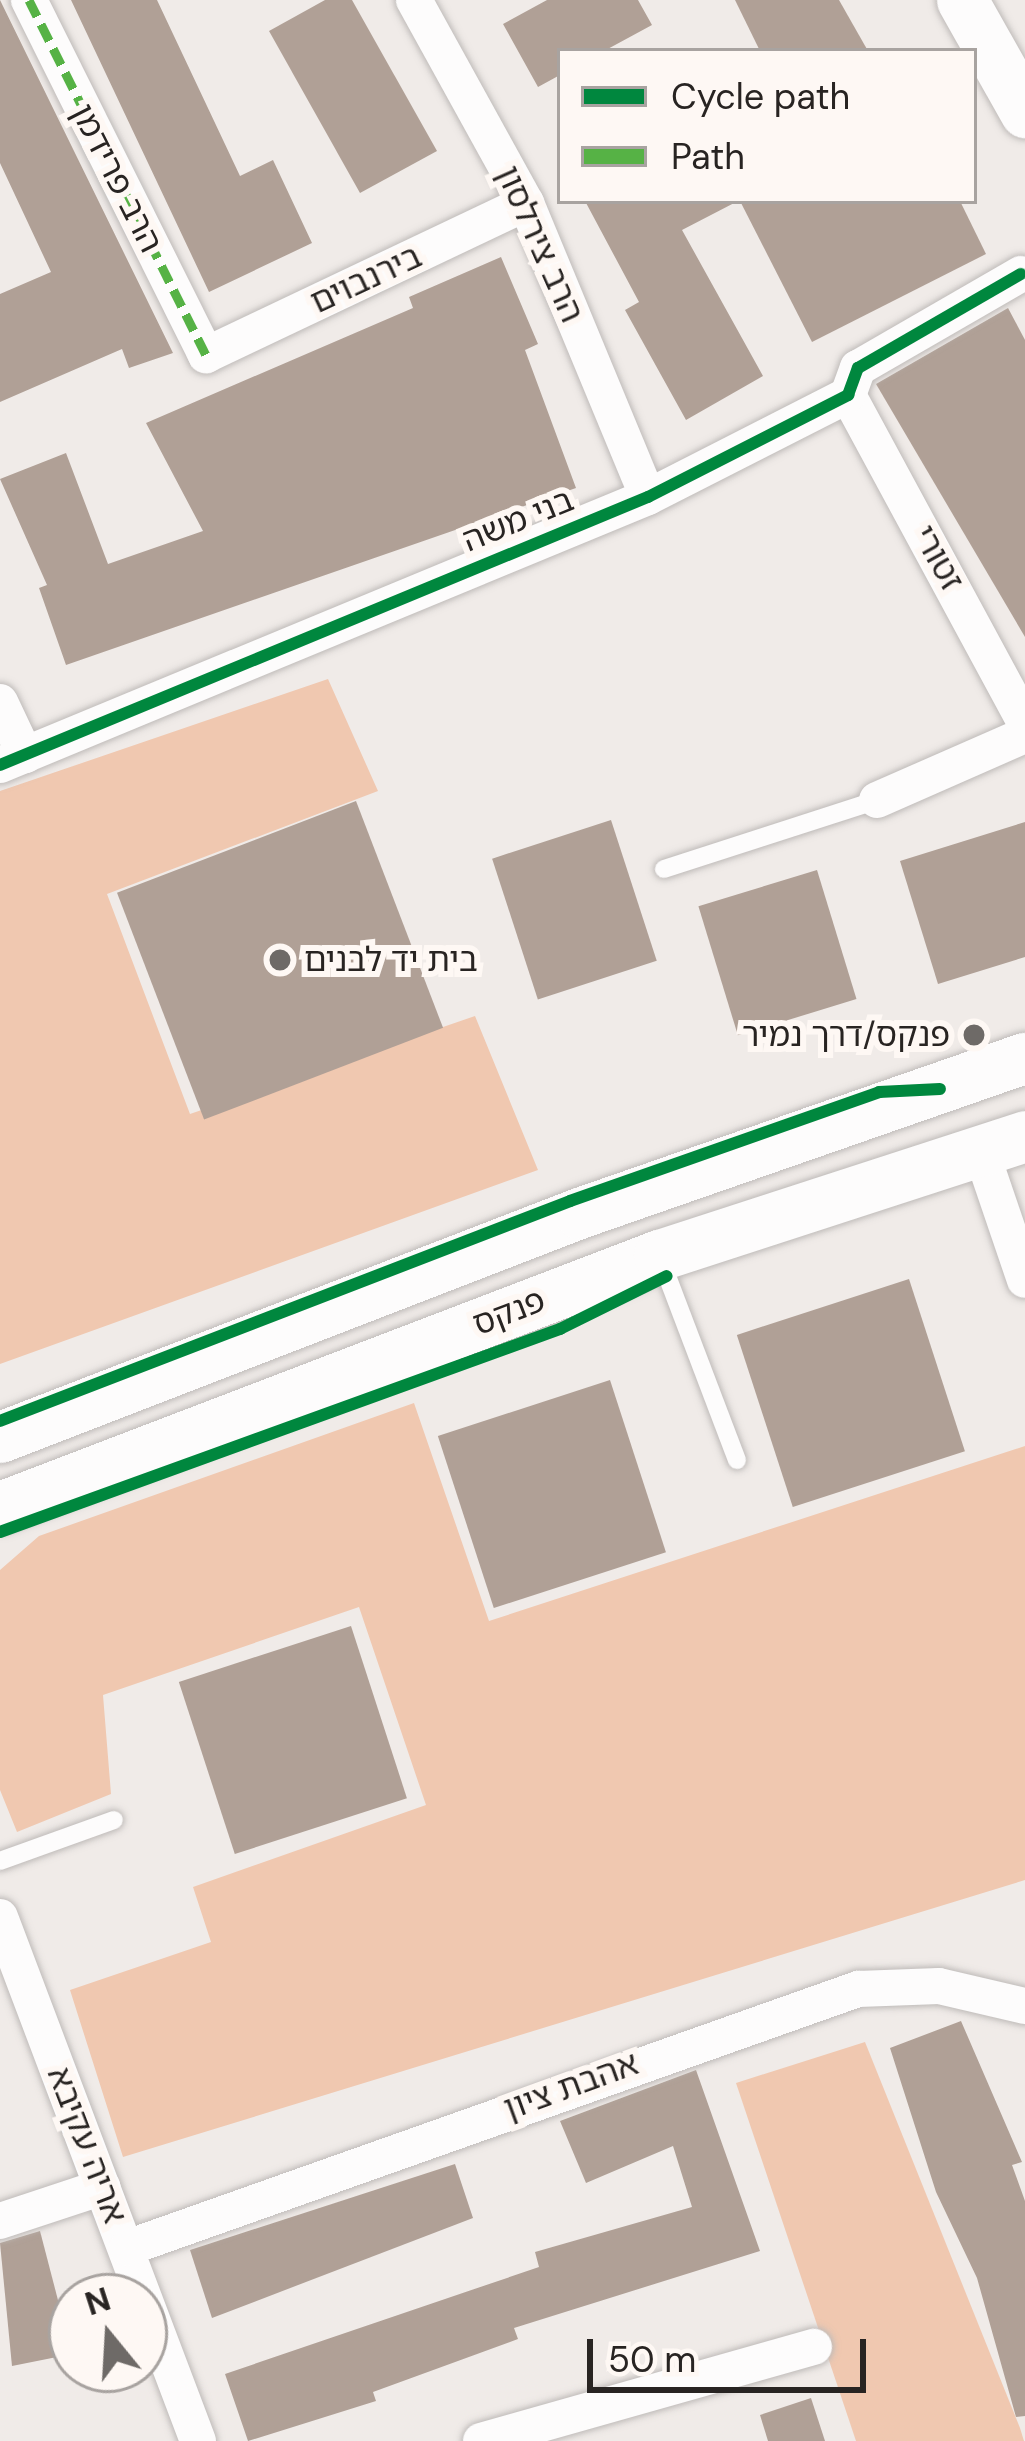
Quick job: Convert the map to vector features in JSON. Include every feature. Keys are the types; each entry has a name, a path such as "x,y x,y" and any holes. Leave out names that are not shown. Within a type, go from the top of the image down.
{"main road":[{"path":"962,0 1025,112"},
{"name":"פנקס","path":"0,1437 579,1213 1025,1058"},
{"name":"פנקס","path":"0,1507 659,1255 1003,1144"}],"street":[{"name":"הרב פרידמן","path":"28,0 206,355"},
{"name":"הרב צירלסון","path":"414,0 526,203 648,497"},
{"name":"בירנבוים","path":"206,355 526,203"},
{"name":"בני משה","path":"13,760 648,497 848,395 858,368 1021,274"},
{"name":"זטורי","path":"848,395 1025,722"},
{"path":"0,702 13,760"},
{"path":"877,800 1025,734"},
{"path":"1003,1144 1025,1280"},
{"name":"אריה עקיבא","path":"0,1917 198,2441"},
{"name":"אהבת ציון","path":"128,2248 858,1989 939,1986 1025,2006"},
{"path":"0,2221 103,2187"},
{"path":"481,2441 814,2347"}],"lane":[{"path":"664,869 877,800"},
{"path":"659,1255 737,1460"},
{"path":"0,1861 113,1820"}],"shaded area":[{"path":"328,679 378,791 107,894 190,1114 475,1016 538,1170 0,1364 0,791"},
{"path":"414,1403 489,1621 1025,1446 1025,1880 123,2157 70,1990 211,1942 193,1887 426,1805 359,1607 103,1695 111,1794 17,1832 0,1790 0,1570 39,1536"},
{"path":"865,2042 1024,2441 856,2441 736,2083"}],"building":[{"path":"0,0 173,353 129,368 122,349 0,402 0,294 51,272 0,163"},
{"path":"71,0 157,0 240,176 273,160 312,243 209,292"},
{"path":"325,0 352,0 437,151 360,193 269,31"},
{"path":"547,0 638,0 652,25 610,48 557,48 557,77 538,87 503,24"},
{"path":"735,0 839,0 866,48 759,48"},
{"path":"587,204 732,204 682,230 763,376 686,420 625,310 639,302"},
{"path":"742,204 961,204 986,254 812,342"},
{"path":"501,257 538,344 525,350 576,488 66,665 39,588 47,585 0,479 66,453 108,564 203,531 146,423 413,308 409,297"},
{"path":"1008,308 1025,340 1025,637 876,384"},
{"name":"בית יד לבנים","path":"356,801 443,1028 204,1120 117,893"},
{"path":"611,820 657,961 538,999 492,859"},
{"path":"1025,822 1025,957 938,984 900,861"},
{"path":"817,870 856,999 738,1035 698,906"},
{"path":"909,1279 965,1451 793,1507 737,1335"},
{"path":"610,1380 666,1552 494,1608 438,1436"},
{"path":"351,1626 407,1798 235,1854 179,1682"},
{"path":"961,2021 1022,2162 1012,2165 1025,2201 1025,2416 1016,2417 977,2278 936,2192 890,2048"},
{"path":"696,2070 760,2251 514,2328 518,2339 373,2392 376,2401 248,2441 225,2374 539,2267 535,2252 692,2207 673,2146 586,2183 560,2121"},
{"path":"455,2164 473,2218 212,2318 190,2250"},
{"path":"40,2231 51,2273 48,2359 12,2366 0,2243"},
{"path":"811,2398 825,2441 768,2441 760,2415"}],"marked path":[{"path":"29,0 206,355"}],"cycle path":[{"path":"0,765 648,497 848,395 858,368 1021,274"},
{"path":"0,1421 570,1201 879,1092 940,1089"},
{"path":"0,1532 560,1329 667,1276"}],"place":[{"name":"בית יד לבנים","path":"280,960"},
{"name":"פנקס/דרך נמיר","path":"974,1035"}]}
